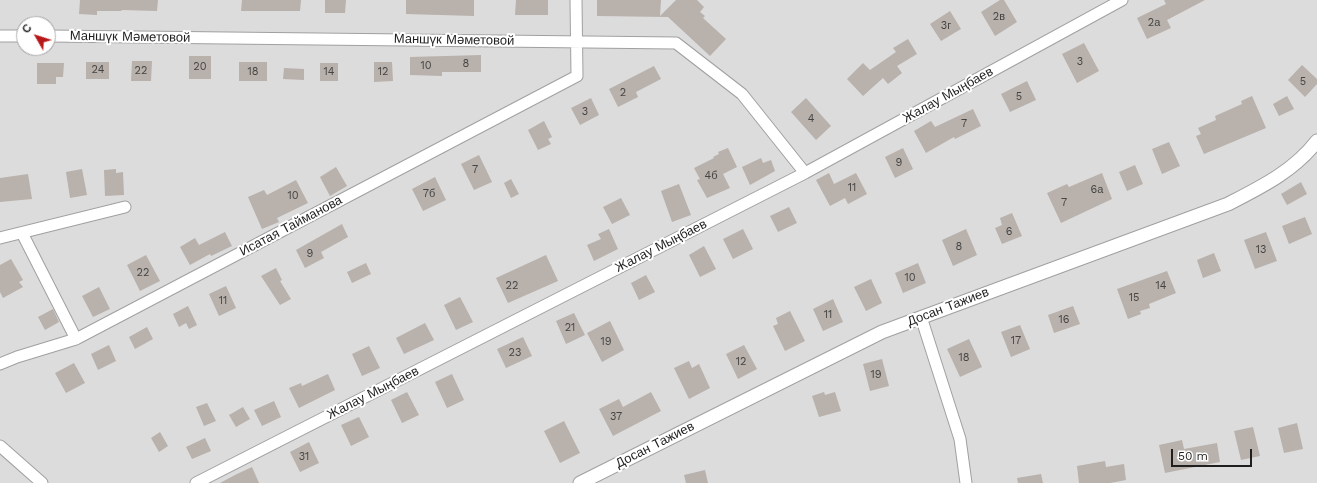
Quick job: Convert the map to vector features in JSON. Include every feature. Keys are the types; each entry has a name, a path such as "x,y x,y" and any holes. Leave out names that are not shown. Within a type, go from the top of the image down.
{"street":[{"path":"576,0 576,42"},
{"name":"Жалау Мыңбаев","path":"196,483 805,173 1122,0"},
{"path":"0,36 16,36"},
{"name":"Маншүк Мәметовой","path":"56,36 676,42 742,94 805,173"},
{"name":"Исатая Тайманова","path":"0,364 76,339 577,76 576,42"},
{"name":"Досан Тажиев","path":"580,483 882,332 1228,204 1269,183 1289,169 1317,141"},
{"path":"0,238 125,207"},
{"path":"22,232 76,339"},
{"path":"921,317 960,439 966,483"},
{"path":"0,446 42,483"}],"shaded area":[{"path":"0,0 1317,0 1317,483 0,483"}],"building":[{"path":"80,0 158,0 157,11 97,11 97,15 79,14"},
{"path":"242,0 301,0 300,11 241,11"},
{"path":"325,0 346,0 345,13 325,13"},
{"path":"406,0 474,0 474,16 406,14"},
{"path":"516,0 548,0 548,15 515,15"},
{"path":"597,0 661,0 660,16 676,0 697,0 704,7 700,12 705,16 703,18 726,39 710,56 668,17 597,16"},
{"path":"1000,0 1004,0 1017,22 995,36 981,12"},
{"path":"1164,0 1205,0 1167,20 1171,28 1147,39 1137,18 1166,4"},
{"path":"950,11 961,29 941,41 930,24"},
{"path":"908,39 917,54 897,66 902,73 888,84 883,78 863,96 847,79 863,63 870,70 896,52 893,48"},
{"path":"1084,43 1099,71 1077,83 1062,54"},
{"path":"481,55 481,72 442,72 442,76 410,75 410,57"},
{"path":"189,56 211,56 211,79 189,79"},
{"path":"132,61 152,61 151,81 131,81"},
{"path":"86,62 109,62 109,79 86,79"},
{"path":"239,62 267,62 267,81 239,81"},
{"path":"374,62 392,62 393,81 374,82"},
{"path":"37,63 64,63 63,77 56,77 56,84 37,84"},
{"path":"320,63 338,63 338,81 320,81"},
{"path":"1302,65 1317,79 1317,84 1305,97 1288,80"},
{"path":"654,66 661,79 636,92 638,97 618,107 609,89"},
{"path":"284,68 304,69 304,80 283,79"},
{"path":"1027,81 1036,100 1010,112 1001,94"},
{"path":"1252,96 1266,128 1204,154 1196,136 1201,134 1198,128 1216,120 1215,116 1242,104 1241,101"},
{"path":"1287,96 1294,109 1279,116 1273,104"},
{"path":"591,98 599,115 580,125 571,108"},
{"path":"806,98 831,126 816,140 791,112"},
{"path":"973,109 981,126 955,139 954,137 926,153 914,131 931,121 935,127"},
{"path":"544,121 552,137 548,139 551,144 538,150 528,130"},
{"path":"1169,142 1180,166 1162,174 1152,149"},
{"path":"728,148 737,167 723,174 730,188 707,198 697,180 700,179 694,168 714,158 713,157 719,154 718,152"},
{"path":"903,148 913,169 895,178 885,157"},
{"path":"479,155 492,182 474,190 461,164"},
{"path":"761,158 763,163 771,160 775,171 750,185 742,167"},
{"path":"1135,165 1143,184 1127,191 1119,172"},
{"path":"336,167 347,186 330,196 320,177"},
{"path":"82,169 87,195 70,198 66,172"},
{"path":"116,169 116,173 123,172 124,195 105,196 104,170"},
{"path":"829,173 834,184 856,173 867,194 848,204 845,198 830,206 816,180"},
{"path":"1102,173 1112,199 1061,223 1047,193 1067,184 1069,187"},
{"path":"28,174 32,199 0,202 0,178"},
{"path":"435,177 446,200 423,211 412,189"},
{"path":"511,179 519,194 511,198 504,183"},
{"path":"296,180 308,203 277,218 279,222 262,229 248,197 264,190 267,195"},
{"path":"1301,182 1307,194 1287,205 1281,194"},
{"path":"679,184 691,215 672,222 661,191"},
{"path":"621,198 630,215 612,224 603,207"},
{"path":"789,207 797,223 778,232 770,216"},
{"path":"1012,213 1022,236 1002,244 995,228 1002,225 1000,218"},
{"path":"1305,217 1312,234 1289,244 1282,226"},
{"path":"342,224 348,237 321,252 324,258 305,268 296,250"},
{"path":"609,229 618,249 594,261 587,245 601,239 598,234"},
{"path":"743,229 753,249 733,259 723,239"},
{"path":"966,229 977,255 953,266 942,240"},
{"path":"225,232 232,246 211,256 210,254 190,265 180,247 195,238 199,245"},
{"path":"1266,232 1277,261 1255,269 1244,240"},
{"path":"704,246 716,269 700,277 689,255"},
{"path":"1214,253 1221,271 1203,278 1197,260"},
{"path":"146,255 160,281 140,291 127,265"},
{"path":"546,255 558,281 508,303 496,278"},
{"path":"11,259 23,280 19,282 23,287 3,298 0,292 0,265"},
{"path":"366,263 371,274 352,283 347,272"},
{"path":"918,263 926,283 903,293 895,273"},
{"path":"276,268 282,280 280,281 291,299 280,305 261,276"},
{"path":"1167,271 1176,293 1149,304 1150,308 1140,311 1141,314 1128,319 1117,289"},
{"path":"646,275 655,292 639,300 631,283"},
{"path":"871,279 882,303 866,311 854,287"},
{"path":"226,286 236,308 219,316 209,294"},
{"path":"99,287 110,309 93,317 82,296"},
{"path":"460,297 473,322 456,330 444,305"},
{"path":"833,299 843,322 823,331 813,309"},
{"path":"188,306 197,325 189,329 186,323 179,327 173,314"},
{"path":"1073,306 1080,324 1054,333 1048,315"},
{"path":"53,309 59,322 45,330 38,317"},
{"path":"790,311 805,341 785,351 773,326 778,324 776,318"},
{"path":"574,313 585,335 566,344 556,321"},
{"path":"610,321 624,350 602,362 587,333"},
{"path":"425,323 434,340 404,354 396,338"},
{"path":"1020,325 1030,349 1011,357 1001,332"},
{"path":"147,327 153,339 135,349 129,337"},
{"path":"523,337 532,356 506,368 497,349"},
{"path":"969,339 982,367 960,377 947,349"},
{"path":"109,345 116,361 98,370 91,354"},
{"path":"744,345 757,369 738,379 726,354"},
{"path":"369,346 380,368 362,376 352,354"},
{"path":"882,359 889,386 870,391 863,364"},
{"path":"689,361 692,368 699,364 710,388 689,399 674,368"},
{"path":"74,363 85,383 66,393 55,373"},
{"path":"328,374 335,390 299,408 289,388 301,383 302,386"},
{"path":"452,374 464,400 447,408 435,382"},
{"path":"407,392 419,415 402,423 391,400"},
{"path":"651,392 661,411 613,436 599,409 619,399 623,407"},
{"path":"824,392 825,395 835,392 841,411 819,417 812,396"},
{"path":"274,401 281,417 262,426 254,410"},
{"path":"207,403 216,421 204,426 196,407"},
{"path":"243,407 250,419 236,427 229,415"},
{"path":"359,417 369,437 351,446 341,425"},
{"path":"564,421 580,453 560,463 544,431"},
{"path":"1297,423 1303,449 1284,453 1278,428"},
{"path":"1253,427 1260,456 1241,460 1234,431"},
{"path":"160,432 168,446 159,452 151,438"},
{"path":"205,438 211,451 192,459 186,447"},
{"path":"1182,440 1184,449 1217,443 1220,462 1165,473 1159,445"},
{"path":"309,442 319,463 300,472 290,452"},
{"path":"1105,461 1106,467 1124,464 1126,480 1110,483 1079,483 1077,466"},
{"path":"252,467 259,483 220,483 235,475"},
{"path":"705,470 708,483 686,483 684,475"},
{"path":"1041,474 1043,483 1018,483 1017,478"}]}
